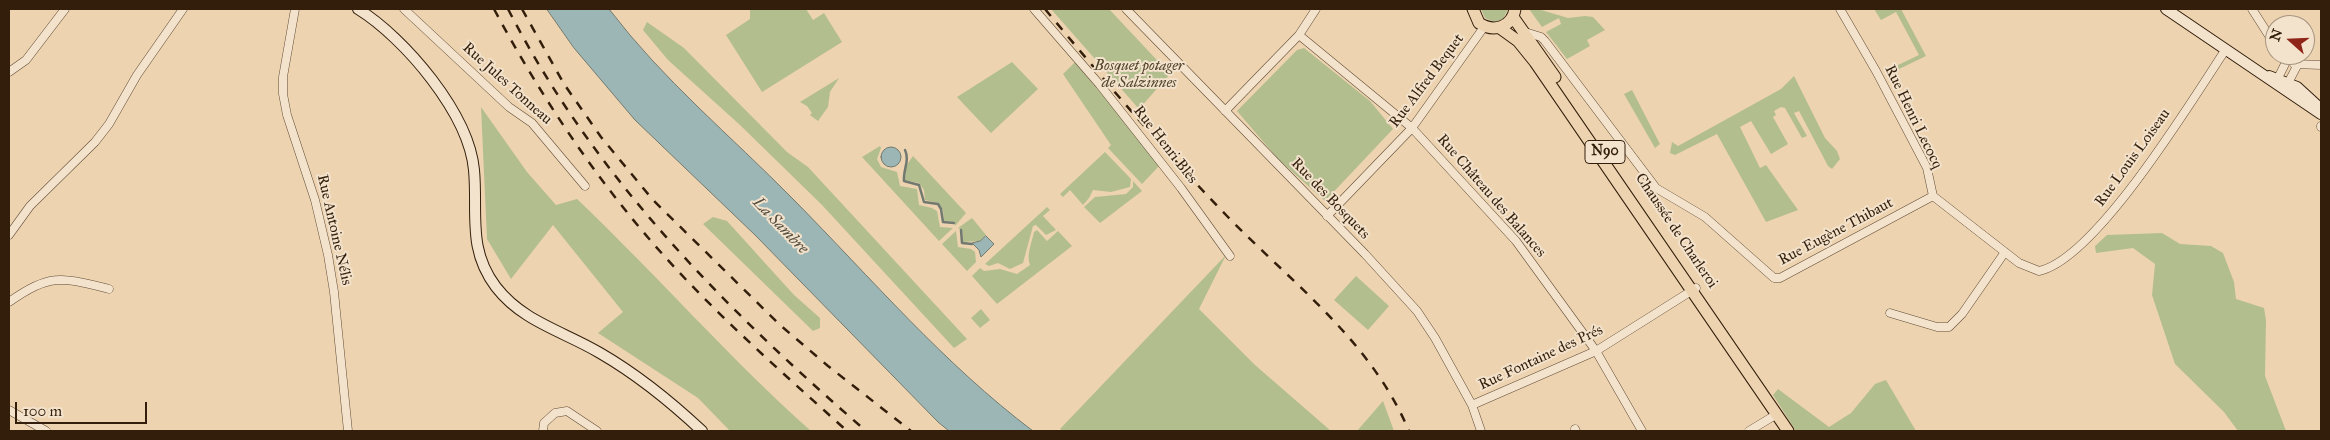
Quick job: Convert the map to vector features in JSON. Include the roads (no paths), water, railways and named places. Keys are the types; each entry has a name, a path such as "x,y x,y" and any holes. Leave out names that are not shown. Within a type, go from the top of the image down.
{"main road":[{"path":"1471,10 1479,23 1484,27 1500,28"},
{"name":"N90","path":"1500,28 1508,24 1514,13"},
{"name":"Chaussée de Charleroi","path":"1514,13 1788,431"},
{"name":"Chaussée de Charleroi","path":"1500,28 1518,41 1532,56 1694,289"}],"street":[{"path":"9,72 26,60 65,9"},
{"path":"9,235 30,206 95,142 109,124 137,75 183,9"},
{"name":"Rue Antoine Nélis","path":"295,9 283,77 283,94 287,115 315,200 328,254 334,292 348,431"},
{"path":"358,9 383,26 398,40 446,99 459,119 466,133 474,169 474,222 478,250 490,276 506,299 528,317 582,342 625,368 668,400 702,431"},
{"name":"Rue Jules Tonneau","path":"404,9 510,107 532,123 585,186"},
{"name":"Rue Henri Blès","path":"1034,9 1112,100 1181,188 1230,256"},
{"name":"Rue des Bosquets","path":"1126,9 1417,311 1435,338 1472,405 1481,431"},
{"path":"1226,111 1299,35 1316,9"},
{"name":"Rue Henri Lecocq","path":"1840,9 1927,168 1933,196"},
{"path":"2166,9 2276,81 2321,114"},
{"path":"2252,9 2265,29"},
{"name":"Rue Alfred Bequet","path":"1327,216 1412,128 1484,27"},
{"name":"Rue Eugène Thibaut","path":"1525,32 1541,37 1545,41 1656,188 1705,217 1774,278 1780,278 1933,196"},
{"name":"Rue Château des Balances","path":"1299,35 1412,128 1516,241 1596,351 1642,431"},
{"name":"Rue Louis Loiseau","path":"2005,252 2020,263 2039,270 2058,263 2104,222 2131,189 2226,50"},
{"path":"2276,81 2281,65"},
{"path":"2289,83 2298,65"},
{"path":"2276,81 2289,83 2297,87 2321,109"},
{"path":"1890,313 1937,327 1949,327 1962,314 2005,252 1933,196"},
{"path":"9,302 40,283 56,278 75,280 109,290"},
{"name":"Rue Fontaine des Prés","path":"1472,405 1596,351 1694,289"},
{"path":"9,410 46,431"},
{"path":"543,431 544,423 555,413 567,411 597,431"},
{"path":"1749,431 1777,414"}],"water":[{"name":"La Sambre","path":"547,9 609,9 675,84 793,199 909,320 969,378 1033,431 949,431 938,422 755,235 635,120 574,48"},
{"path":"891,147 898,150 901,157 898,164 891,167 884,164 881,157 884,150"},
{"path":"986,236 994,244 981,257 979,250 972,243 980,241"}],"waterway":[{"path":"905,150 907,161 904,181 919,185 924,202 938,204 941,209 943,222 954,223"},
{"path":"961,230 962,243 972,244"}],"railway":[{"path":"494,9 531,75 572,139 641,230 687,281 732,325 847,431"},
{"path":"508,9 543,71 581,129 622,184 666,237 762,337 866,431"},
{"path":"522,9 564,84 601,137 653,200 780,325 828,366 911,431"},
{"path":"1045,9 1180,166 1227,216 1304,290 1352,341 1374,369 1393,399 1409,431"}],"park label":[{"name":"Bosquet potager de Salzinnes","path":"1139,74"}]}
